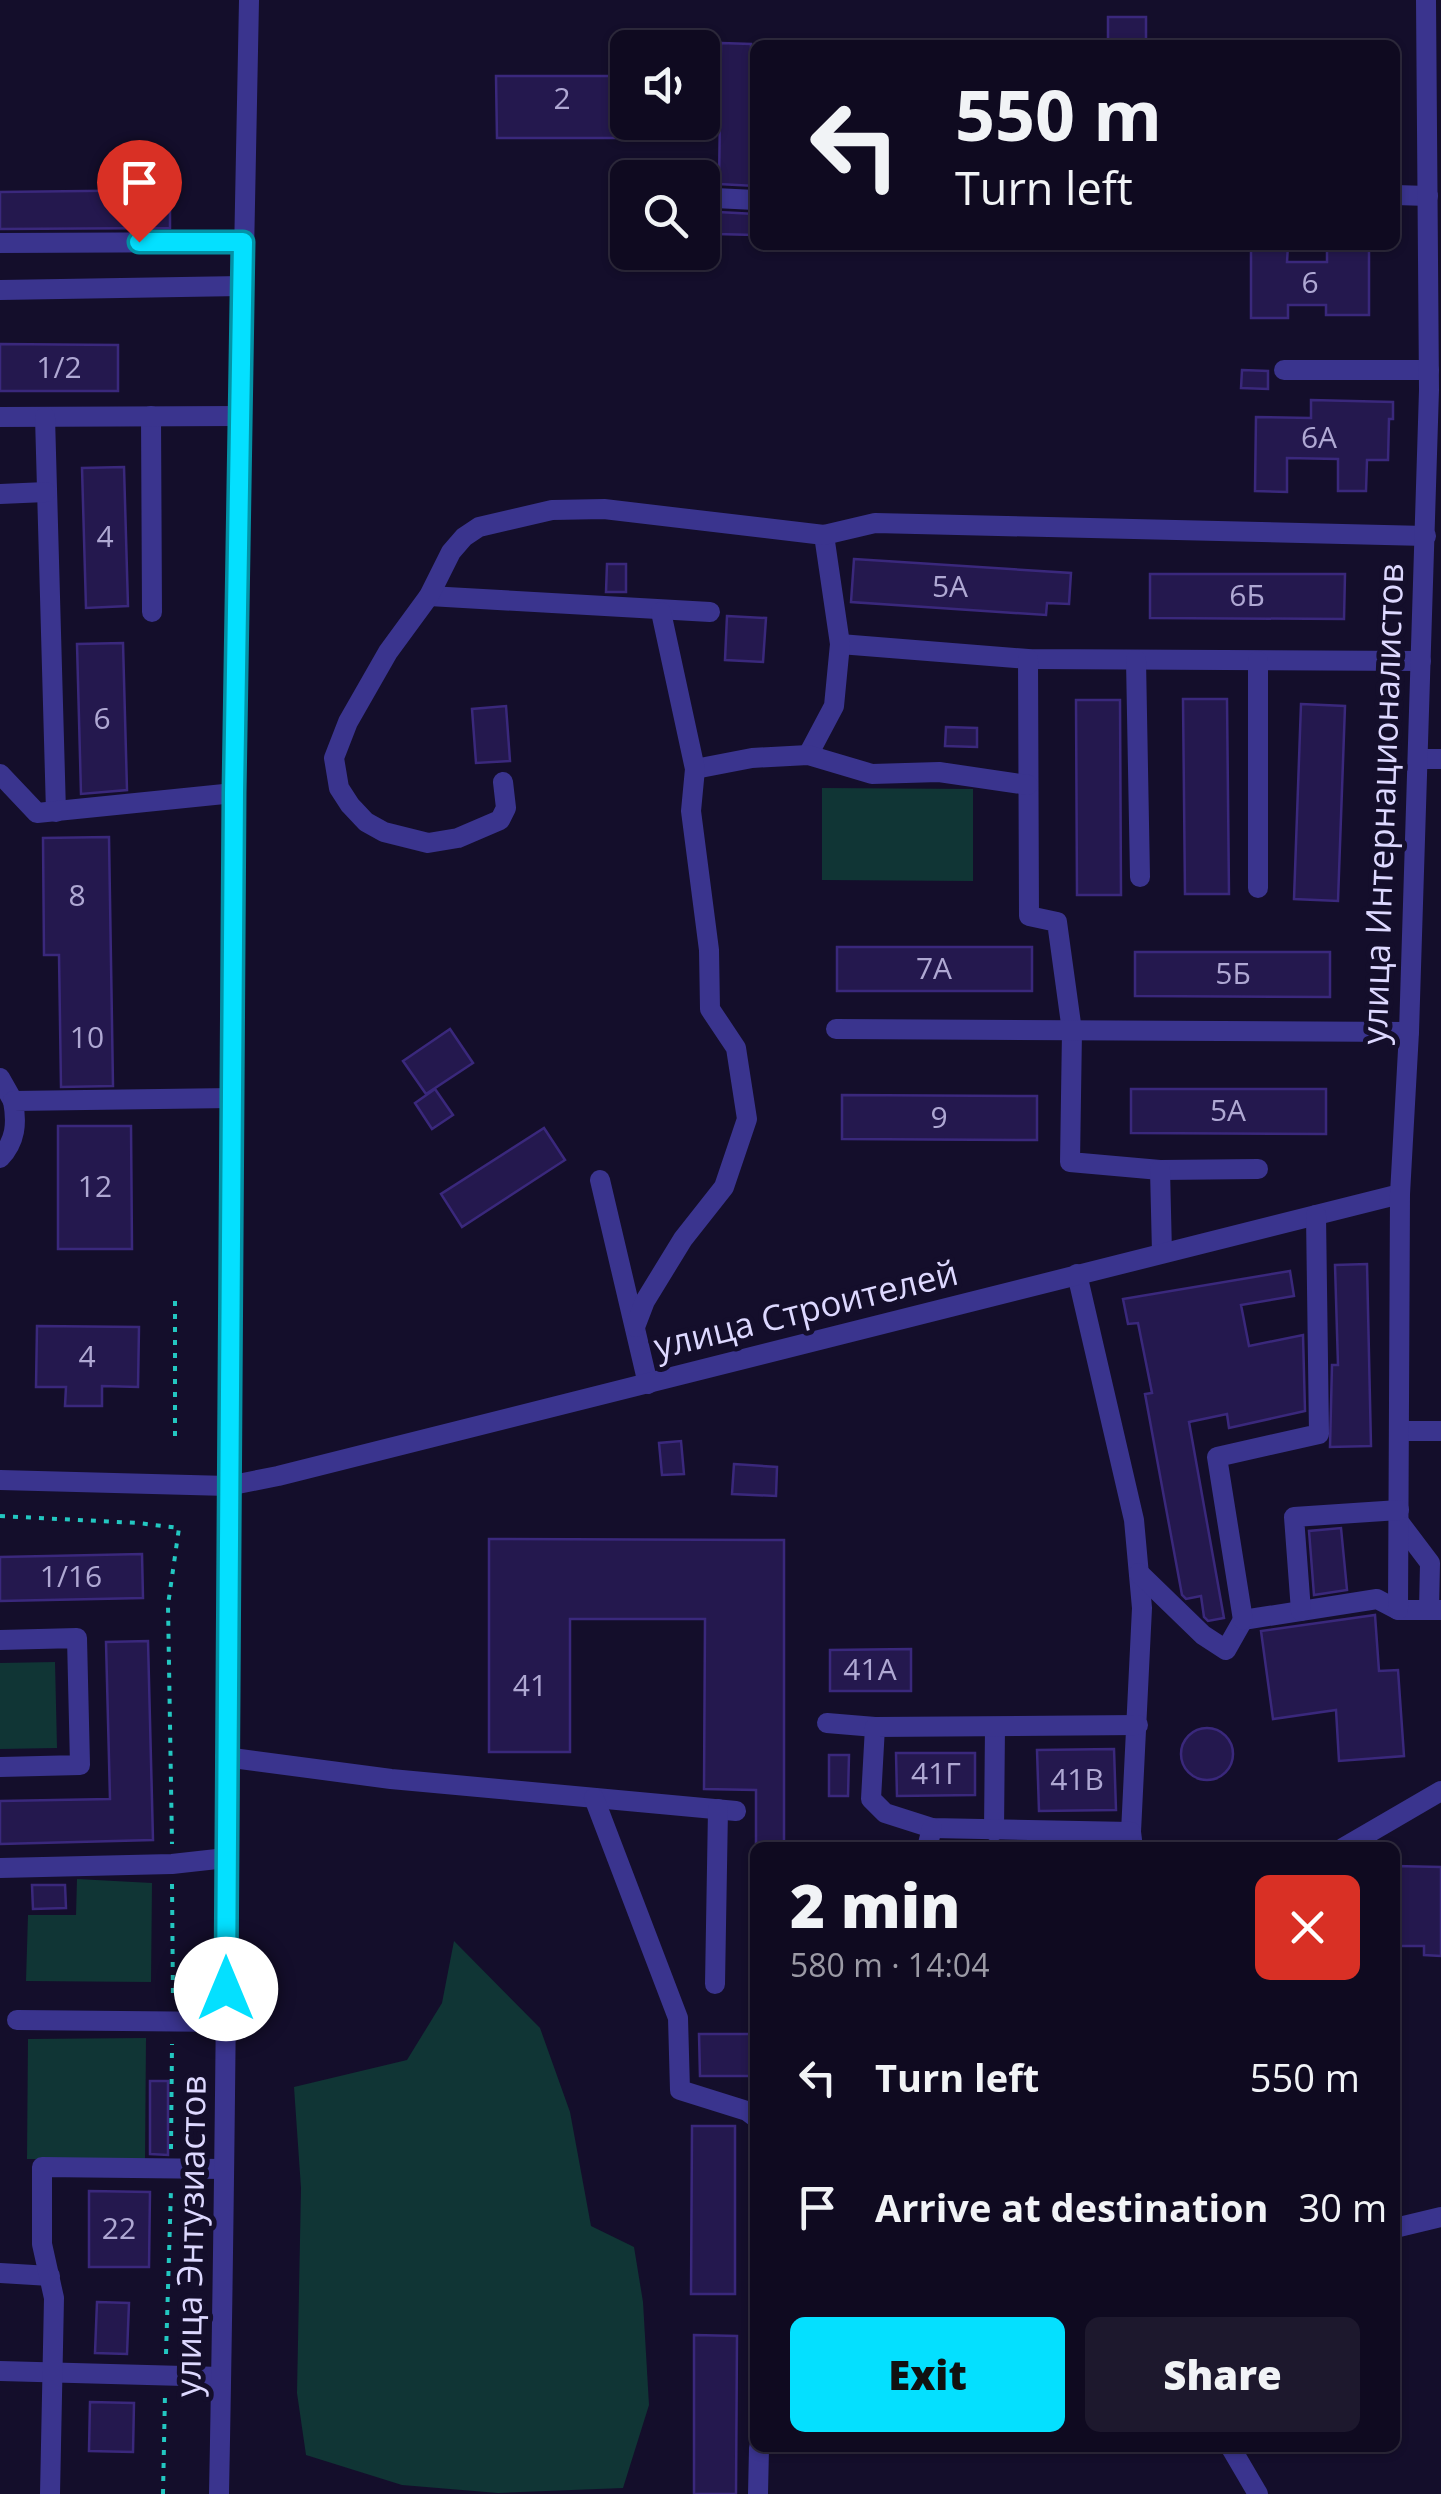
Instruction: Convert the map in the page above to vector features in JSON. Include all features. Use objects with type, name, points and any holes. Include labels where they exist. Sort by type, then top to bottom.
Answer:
[{"type":"street","name":"улица Энтузиастов","points":[[219,2494],[234,793],[248,0]]},
{"type":"street","name":"улица Интернационалистов","points":[[1398,1610],[1400,1194],[1433,384],[1426,0]]},
{"type":"street","points":[[1400,194],[1428,196]]},
{"type":"street","points":[[720,198],[750,200]]},
{"type":"street","points":[[0,243],[243,242]]},
{"type":"street","points":[[0,290],[242,286]]},
{"type":"street","points":[[1284,370],[1433,384]]},
{"type":"street","points":[[150,416],[152,612]]},
{"type":"street","points":[[0,417],[240,416]]},
{"type":"street","points":[[45,417],[56,812]]},
{"type":"street","points":[[0,494],[46,492]]},
{"type":"street","points":[[503,782],[506,808],[500,820],[458,838],[428,842],[384,832],[366,822],[339,788],[334,758],[348,722],[388,652],[430,596],[451,552],[478,527],[552,510],[604,510],[824,535],[875,523],[1426,536]]},
{"type":"street","points":[[808,755],[834,706],[840,644],[824,535]]},
{"type":"street","points":[[430,596],[710,612]]},
{"type":"street","points":[[635,1327],[645,1301],[683,1239],[724,1186],[747,1119],[736,1048],[710,1009],[708,950],[691,811],[696,769],[661,612]]},
{"type":"street","points":[[840,644],[1028,659],[1421,661]]},
{"type":"street","points":[[1028,659],[1029,916],[1058,922],[1072,1031],[1070,1162],[1160,1170],[1258,1169]]},
{"type":"street","points":[[1136,660],[1140,877]]},
{"type":"street","points":[[1258,661],[1258,888]]},
{"type":"street","points":[[696,769],[752,758],[808,755],[872,774],[939,772],[1028,786]]},
{"type":"street","points":[[1418,759],[1441,758]]},
{"type":"street","points":[[0,774],[37,813],[234,793]]},
{"type":"street","points":[[836,1029],[1409,1032]]},
{"type":"street","points":[[0,1078],[13,1101],[16,1119],[11,1146],[0,1158]]},
{"type":"street","points":[[13,1101],[232,1098]]},
{"type":"street","points":[[1160,1170],[1162,1254]]},
{"type":"street","points":[[600,1180],[648,1384]]},
{"type":"street","name":"улица Строителей","points":[[0,1480],[228,1486],[1400,1194]]},
{"type":"street","points":[[1138,1573],[1203,1635],[1226,1650],[1243,1620],[1217,1456],[1319,1434],[1316,1215]]},
{"type":"street","points":[[874,1727],[871,1799],[885,1813],[929,1838],[994,1831],[1132,1840],[1142,1608],[1134,1520],[1076,1274]]},
{"type":"street","points":[[1400,1431],[1441,1431]]},
{"type":"street","points":[[1243,1620],[1301,1611],[1377,1598],[1398,1610],[1435,1610],[1430,1563],[1399,1516],[1294,1517],[1301,1611]]},
{"type":"street","points":[[0,1640],[77,1638],[80,1765],[0,1767]]},
{"type":"street","points":[[827,1723],[995,1728],[1138,1725]]},
{"type":"street","points":[[994,1831],[995,1728]]},
{"type":"street","points":[[226,1757],[391,1779],[727,1810],[715,1984]]},
{"type":"street","points":[[1353,1842],[1441,1791]]},
{"type":"street","points":[[594,1798],[678,2018],[680,2090],[750,2113]]},
{"type":"street","points":[[0,1868],[172,1864],[226,1858]]},
{"type":"street","points":[[17,2020],[226,2022]]},
{"type":"street","points":[[50,2494],[54,2298],[42,2244],[42,2167],[224,2169]]},
{"type":"street","points":[[1400,2227],[1441,2218]]},
{"type":"street","points":[[0,2274],[50,2276]]},
{"type":"street","points":[[0,2371],[221,2378]]},
{"type":"street","points":[[758,2494],[759,2452]]},
{"type":"street","points":[[1233,2452],[1258,2494]]},
{"type":"path","points":[[175,1300],[175,1443]]},
{"type":"path","points":[[0,1516],[138,1522],[180,1528]]},
{"type":"green space","points":[[822,788],[973,789],[973,881],[822,880]]},
{"type":"green space","points":[[55,1662],[57,1748],[0,1749],[0,1663]]},
{"type":"green space","points":[[77,1879],[152,1883],[151,1982],[26,1981],[28,1915],[76,1915]]},
{"type":"green space","points":[[454,1941],[540,2028],[570,2112],[591,2226],[634,2247],[643,2302],[649,2405],[623,2488],[498,2493],[402,2485],[306,2455],[297,2393],[301,2188],[294,2087],[407,2060],[442,2003]]},
{"type":"green space","points":[[146,2038],[145,2159],[27,2159],[28,2039]]},
{"type":"building","points":[[1108,17],[1146,17],[1146,40],[1108,40]]},
{"type":"building","points":[[721,43],[750,44],[750,186],[720,184]]},
{"type":"building","points":[[496,76],[610,76],[610,138],[497,138]]},
{"type":"building","points":[[170,190],[170,228],[0,229],[0,192]]},
{"type":"building","points":[[720,212],[750,214],[750,235],[720,234]]},
{"type":"building","points":[[1251,250],[1288,250],[1287,262],[1327,262],[1327,250],[1369,250],[1369,315],[1326,315],[1326,305],[1288,305],[1288,318],[1251,318]]},
{"type":"building","points":[[0,344],[118,345],[118,391],[0,391]]},
{"type":"building","points":[[1242,370],[1268,371],[1268,389],[1241,388]]},
{"type":"building","points":[[1311,400],[1393,402],[1388,460],[1367,460],[1366,491],[1338,491],[1338,459],[1287,458],[1287,492],[1255,491],[1256,417],[1311,418]]},
{"type":"building","points":[[124,467],[128,606],[86,608],[82,468]]},
{"type":"building","points":[[854,559],[1071,573],[1069,604],[1047,603],[1046,615],[851,602]]},
{"type":"building","points":[[607,564],[626,564],[626,592],[606,592]]},
{"type":"building","points":[[1150,574],[1345,574],[1344,619],[1150,618]]},
{"type":"building","points":[[727,616],[766,618],[763,662],[725,660]]},
{"type":"building","points":[[123,643],[127,790],[81,794],[77,644]]},
{"type":"building","points":[[1183,699],[1227,699],[1229,894],[1185,894]]},
{"type":"building","points":[[1076,700],[1120,700],[1121,895],[1077,895]]},
{"type":"building","points":[[1301,704],[1345,706],[1338,901],[1294,899]]},
{"type":"building","points":[[506,706],[510,761],[476,763],[472,709]]},
{"type":"building","points":[[946,727],[977,728],[977,747],[945,746]]},
{"type":"building","points":[[109,837],[113,1086],[61,1087],[59,955],[44,955],[43,838]]},
{"type":"building","points":[[837,947],[1032,947],[1032,991],[837,991]]},
{"type":"building","points":[[1135,952],[1330,952],[1330,997],[1135,996]]},
{"type":"building","points":[[450,1029],[473,1063],[426,1094],[403,1061]]},
{"type":"building","points":[[435,1089],[453,1115],[432,1129],[415,1103]]},
{"type":"building","points":[[1131,1089],[1326,1089],[1326,1134],[1131,1133]]},
{"type":"building","points":[[842,1095],[1037,1096],[1037,1140],[842,1139]]},
{"type":"building","points":[[58,1126],[131,1126],[132,1249],[58,1249]]},
{"type":"building","points":[[544,1128],[565,1160],[462,1227],[441,1194]]},
{"type":"building","points":[[1367,1264],[1371,1446],[1330,1447],[1332,1365],[1338,1365],[1335,1265]]},
{"type":"building","points":[[1290,1271],[1294,1296],[1241,1305],[1249,1346],[1303,1335],[1305,1411],[1229,1428],[1227,1414],[1189,1422],[1224,1618],[1208,1621],[1201,1596],[1186,1599],[1182,1595],[1145,1394],[1152,1393],[1138,1323],[1128,1324],[1123,1299]]},
{"type":"building","points":[[37,1326],[139,1327],[138,1387],[102,1386],[102,1406],[65,1406],[66,1387],[36,1387]]},
{"type":"building","points":[[681,1441],[684,1474],[662,1475],[659,1443]]},
{"type":"building","points":[[734,1464],[777,1467],[776,1496],[732,1494]]},
{"type":"building","points":[[1341,1528],[1347,1590],[1314,1595],[1309,1531]]},
{"type":"building","points":[[489,1539],[784,1540],[784,1842],[756,1842],[756,1790],[704,1789],[705,1619],[570,1619],[570,1752],[489,1752]]},
{"type":"building","points":[[142,1554],[143,1598],[0,1601],[0,1557]]},
{"type":"building","points":[[1375,1615],[1379,1671],[1398,1670],[1404,1756],[1339,1761],[1336,1710],[1273,1719],[1261,1631]]},
{"type":"building","points":[[148,1641],[153,1840],[0,1844],[0,1801],[110,1799],[106,1642]]},
{"type":"building","points":[[911,1649],[911,1691],[830,1691],[830,1650]]},
{"type":"building","points":[[1207,1728],[1225,1736],[1233,1754],[1225,1772],[1207,1780],[1189,1772],[1181,1754],[1189,1736]]},
{"type":"building","points":[[1114,1749],[1116,1810],[1039,1811],[1037,1750]]},
{"type":"building","points":[[896,1753],[975,1753],[975,1795],[897,1796]]},
{"type":"building","points":[[829,1755],[849,1755],[848,1796],[829,1796]]},
{"type":"building","points":[[1400,1866],[1441,1867],[1441,1956],[1424,1955],[1424,1946],[1400,1946]]},
{"type":"building","points":[[32,1885],[65,1885],[66,1908],[33,1909]]},
{"type":"building","points":[[699,2034],[750,2034],[750,2076],[700,2076]]},
{"type":"building","points":[[150,2081],[168,2081],[168,2155],[150,2154]]},
{"type":"building","points":[[692,2126],[735,2126],[735,2294],[691,2294]]},
{"type":"building","points":[[89,2191],[150,2192],[149,2267],[89,2267]]},
{"type":"building","points":[[97,2302],[129,2303],[127,2354],[95,2353]]},
{"type":"building","points":[[694,2335],[737,2336],[736,2494],[694,2494]]},
{"type":"building","points":[[90,2402],[134,2403],[133,2452],[89,2451]]},
{"type":"route","points":[[139,242],[243,242],[234,793],[226,1989]]}]
